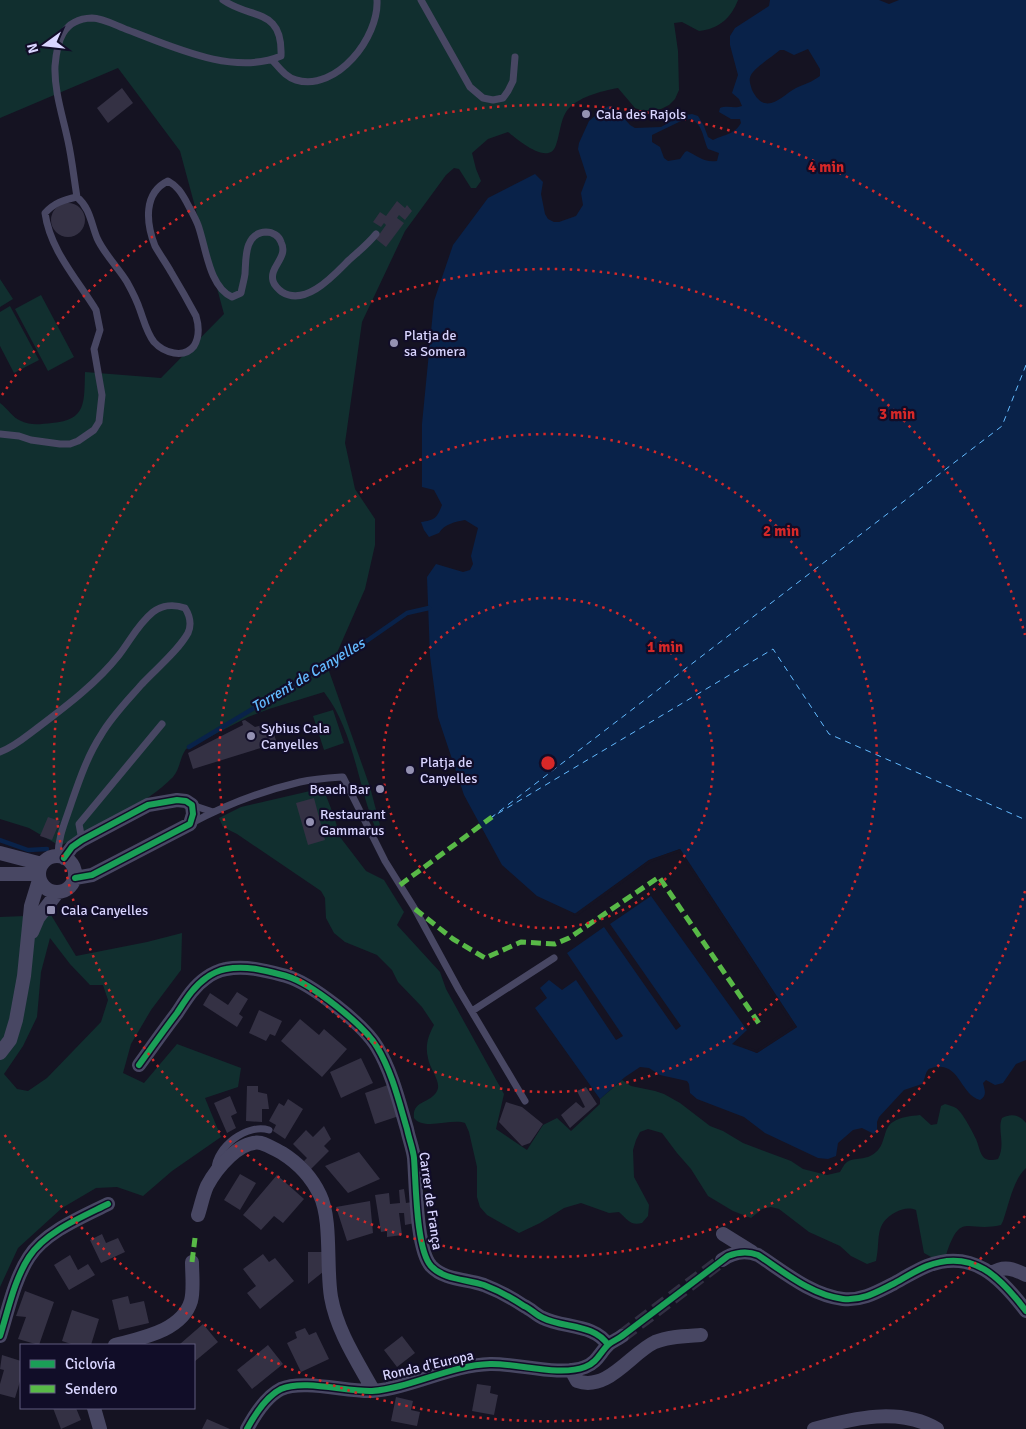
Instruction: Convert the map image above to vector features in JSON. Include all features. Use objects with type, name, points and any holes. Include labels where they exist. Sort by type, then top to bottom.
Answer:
[{"type":"street","points":[[61,857],[82,840],[148,805],[177,800],[186,801],[192,805],[193,814],[190,824],[92,875],[75,878]]},
{"type":"street","points":[[0,853],[40,872]]},
{"type":"street","points":[[0,1052],[10,1040],[16,1020],[28,943],[31,906],[40,872],[52,857],[61,857],[73,866],[75,878],[69,888],[57,893],[38,918],[28,943]]},
{"type":"street","points":[[0,874],[40,872]]},
{"type":"street","points":[[40,872],[43,887],[57,893]]},
{"type":"street","name":"Carrer de França","points":[[139,1065],[194,989],[205,978],[216,972],[227,969],[260,968],[292,977],[309,986],[325,997],[370,1037],[377,1047],[388,1071],[414,1156],[417,1204],[424,1249],[427,1260],[433,1268],[450,1277],[486,1286],[524,1305],[544,1318],[593,1332],[606,1341],[608,1345]]},
{"type":"street","points":[[198,1215],[207,1187],[215,1174],[238,1149],[247,1145],[256,1143],[266,1145],[287,1156],[308,1175],[320,1195],[325,1208],[329,1279],[336,1318],[373,1390]]},
{"type":"street","points":[[0,1336],[21,1272],[29,1256],[40,1244],[61,1228],[108,1204]]},
{"type":"street","points":[[723,1234],[806,1286],[820,1293],[843,1299],[860,1298],[873,1294],[928,1266],[941,1262],[962,1262],[976,1265],[992,1273],[1026,1311]]},
{"type":"street","points":[[722,1260],[738,1252],[752,1252]]},
{"type":"street","points":[[118,1344],[164,1329],[181,1318],[191,1302],[192,1262]]},
{"type":"street","points":[[992,1273],[1006,1267],[1026,1275]]},
{"type":"street","points":[[571,1370],[577,1381],[589,1383],[614,1373],[657,1341],[678,1336],[702,1335]]},
{"type":"street","name":"Ronda d'Europa","points":[[247,1429],[264,1404],[275,1393],[282,1388],[290,1386],[373,1390],[424,1379],[466,1367],[490,1364],[571,1370],[585,1367],[594,1362],[602,1355],[608,1345],[622,1336]]},
{"type":"street","points":[[94,1409],[100,1429]]},
{"type":"street","points":[[814,1429],[860,1418],[876,1417],[906,1417],[938,1429]]},
{"type":"lane","points":[[223,0],[270,20],[276,27],[281,47],[281,56],[272,60],[247,63],[218,60],[190,53],[92,18],[73,23],[66,28],[57,46],[55,67],[59,102],[69,143],[77,197],[83,202],[104,251],[126,280],[151,338],[162,349],[171,353],[181,354],[190,351],[199,335],[196,316],[155,244],[150,227],[149,200],[160,185],[168,181],[181,192],[198,225],[214,279],[224,294],[232,297],[241,293],[245,276],[247,248],[251,240],[258,234],[267,232],[275,234],[281,241],[284,249],[282,258],[273,272],[273,281],[278,289],[286,294],[295,296],[313,291],[329,280],[364,248],[376,234]]},
{"type":"lane","points":[[272,60],[282,71],[296,80],[316,80],[338,71],[350,62],[366,40],[375,20],[377,0]]},
{"type":"lane","points":[[421,0],[470,87],[483,98],[493,100],[503,98],[508,92],[513,81],[515,57]]},
{"type":"lane","points":[[0,434],[18,436],[50,444],[70,444],[94,430],[99,422],[102,395],[94,349],[100,330],[99,319],[86,294],[52,242],[44,213],[59,201],[77,197]]},
{"type":"lane","points":[[0,752],[16,744],[79,695],[119,654],[132,635],[154,611],[172,605],[185,608],[189,613],[191,622],[188,633],[176,649],[120,709],[97,742],[82,772],[58,843],[61,857]]},
{"type":"lane","points":[[82,840],[79,824],[162,724]]},
{"type":"lane","points":[[190,824],[213,812],[256,795],[302,782],[343,776],[385,861],[525,1101]]},
{"type":"lane","points":[[192,805],[213,812]]},
{"type":"lane","points":[[472,1011],[554,958]]},
{"type":"lane","points":[[215,1174],[216,1162],[222,1150],[230,1142],[256,1129],[269,1130]]},
{"type":"green space","points":[[0,0],[738,0],[728,17],[713,28],[699,31],[682,22],[674,23],[678,51],[679,90],[675,99],[669,105],[661,109],[643,111],[635,108],[618,88],[597,93],[576,102],[566,112],[562,120],[556,145],[552,151],[547,153],[533,149],[508,132],[488,139],[472,153],[481,181],[476,188],[471,188],[459,169],[454,168],[446,175],[405,231],[362,322],[345,443],[355,489],[375,519],[375,545],[365,589],[329,671],[370,787],[380,825],[375,827],[349,740],[334,707],[324,692],[248,717],[186,749],[175,774],[162,788],[134,807],[60,846],[29,828],[0,819],[0,403],[15,418],[29,424],[52,423],[72,418],[78,413],[83,401],[85,372],[161,378],[224,314],[180,151],[118,68],[0,118]]},
{"type":"green space","points":[[0,279],[13,299],[0,307]]},
{"type":"green space","points":[[41,295],[74,357],[48,371],[15,309]]},
{"type":"green space","points":[[10,306],[39,360],[14,373],[0,346],[0,312]]},
{"type":"green space","points":[[333,710],[344,743],[324,750],[313,716]]},
{"type":"green space","points":[[323,788],[340,837],[366,871],[384,880],[404,912],[397,925],[440,972],[446,989],[504,1094],[496,1129],[527,1150],[543,1125],[557,1118],[571,1131],[600,1104],[600,1099],[622,1080],[631,1086],[664,1094],[680,1103],[710,1126],[723,1131],[743,1143],[791,1161],[803,1169],[827,1175],[840,1172],[847,1162],[869,1157],[876,1152],[890,1124],[896,1120],[920,1115],[931,1125],[937,1124],[941,1106],[945,1104],[956,1108],[962,1114],[976,1139],[980,1152],[988,1160],[998,1159],[1000,1153],[1002,1118],[1015,1116],[1021,1118],[1026,1123],[1026,1168],[1018,1179],[1001,1225],[989,1227],[966,1226],[961,1228],[956,1232],[951,1241],[946,1255],[933,1258],[924,1253],[916,1210],[903,1209],[884,1222],[879,1233],[876,1261],[867,1264],[851,1256],[840,1246],[809,1232],[779,1209],[771,1207],[762,1209],[751,1218],[733,1211],[708,1196],[691,1169],[662,1133],[648,1129],[640,1132],[633,1150],[634,1177],[649,1205],[648,1216],[642,1223],[634,1224],[619,1212],[609,1213],[581,1203],[564,1208],[519,1233],[487,1215],[480,1207],[477,1197],[477,1167],[465,1123],[424,1124],[414,1118],[416,1108],[434,1095],[438,1087],[437,1079],[429,1062],[427,1049],[434,1025],[422,1007],[398,982],[392,970],[377,955],[345,942],[334,933],[326,918],[325,898],[321,891],[237,834],[223,827],[219,818],[241,807]]},
{"type":"green space","points":[[51,915],[76,956],[182,933],[181,970],[151,1010],[131,1044],[123,1073],[144,1083],[177,1044],[241,1068],[238,1087],[205,1098],[221,1137],[172,1171],[143,1196],[117,1187],[96,1188],[62,1208],[18,1248],[0,1287],[0,917]],"holes":[[[50,938],[70,964],[90,985],[103,985],[108,1000],[101,1022],[47,1078],[28,1091],[17,1089],[4,1074],[23,1046],[37,1017],[41,972]]]},
{"type":"water","points":[[770,0],[879,0],[889,4],[899,0],[1026,0],[1026,1060],[1016,1064],[1003,1083],[995,1085],[986,1080],[983,1083],[985,1095],[980,1100],[968,1092],[950,1070],[943,1067],[929,1069],[922,1084],[904,1090],[879,1117],[877,1131],[874,1134],[862,1128],[853,1130],[838,1143],[836,1156],[828,1159],[818,1158],[765,1133],[744,1117],[697,1099],[690,1093],[687,1081],[660,1075],[649,1068],[640,1067],[625,1077],[600,1099],[535,1008],[547,998],[540,988],[549,980],[562,990],[576,980],[616,1040],[623,1036],[567,953],[604,927],[676,1030],[681,1026],[610,924],[651,896],[747,1030],[732,1044],[757,1053],[797,1027],[680,849],[649,860],[576,914],[537,896],[502,865],[464,795],[438,717],[430,656],[427,577],[436,564],[463,572],[470,570],[473,564],[471,556],[478,528],[465,520],[450,524],[439,533],[429,537],[421,522],[435,518],[442,505],[434,490],[422,487],[422,424],[434,301],[453,245],[488,198],[535,174],[543,182],[541,194],[545,214],[548,219],[559,222],[576,216],[583,205],[581,193],[587,177],[578,149],[579,143],[589,121],[609,106],[614,107],[635,128],[661,127],[680,116],[692,114],[698,116],[708,137],[713,140],[735,130],[741,123],[740,119],[731,119],[719,112],[720,108],[723,107],[742,106],[739,99],[732,93],[738,75],[730,45],[730,36],[735,28],[769,6]],"holes":[[[808,49],[820,69],[820,76],[774,102],[768,104],[757,98],[752,90],[750,81],[750,77],[756,69],[780,50],[794,55]],[[690,119],[698,124],[708,149],[719,153],[717,161],[705,160],[687,151],[680,159],[668,161],[664,158],[660,147],[652,142],[652,135],[681,121]]]},
{"type":"pier","points":[[680,849],[797,1027],[757,1053],[743,1047],[757,1050],[793,1026],[679,852],[651,862],[577,916],[573,915],[649,860]]},
{"type":"building","points":[[122,88],[133,103],[108,123],[97,108]]},
{"type":"building","points":[[397,201],[405,208],[407,205],[412,211],[405,220],[399,215],[397,218],[404,223],[386,247],[376,239],[386,225],[384,223],[381,227],[373,222],[380,212],[386,216]]},
{"type":"building","points":[[68,203],[75,204],[80,208],[84,213],[84,227],[80,232],[75,236],[68,237],[61,236],[56,232],[52,227],[51,220],[52,213],[56,208],[61,204]]},
{"type":"building","points":[[245,720],[255,727],[270,723],[277,743],[193,769],[188,753],[243,725],[242,721]]},
{"type":"building","name":"Restaurant Gammarus","points":[[314,798],[325,840],[308,845],[296,803]]},
{"type":"building","points":[[48,817],[60,821],[52,840],[40,836]]},
{"type":"building","points":[[237,992],[248,999],[239,1014],[243,1017],[237,1027],[203,1005],[210,993],[228,1005]]},
{"type":"building","points":[[259,1010],[282,1021],[275,1036],[270,1034],[266,1041],[249,1033]]},
{"type":"building","points":[[300,1019],[319,1035],[324,1029],[347,1049],[322,1077],[281,1041]]},
{"type":"building","points":[[361,1058],[373,1083],[341,1098],[330,1072]]},
{"type":"building","points":[[388,1085],[399,1116],[375,1124],[365,1093]]},
{"type":"building","points":[[247,1086],[258,1086],[258,1092],[267,1094],[269,1109],[262,1109],[262,1122],[246,1121]]},
{"type":"building","points":[[586,1087],[597,1104],[570,1128],[561,1115],[576,1102],[583,1108],[585,1107],[577,1091]]},
{"type":"building","points":[[230,1096],[237,1113],[231,1116],[236,1128],[227,1133],[214,1103]]},
{"type":"building","points":[[288,1099],[303,1109],[285,1139],[273,1131],[276,1125],[269,1121],[279,1103],[284,1106]]},
{"type":"building","points":[[506,1102],[522,1107],[543,1124],[530,1143],[522,1146],[499,1122]]},
{"type":"building","points":[[324,1126],[331,1139],[324,1146],[329,1151],[311,1169],[304,1161],[307,1158],[293,1144],[306,1130],[313,1137]]},
{"type":"building","points":[[359,1152],[380,1179],[348,1193],[325,1166]]},
{"type":"building","points":[[240,1174],[256,1183],[240,1210],[224,1200]]},
{"type":"building","points":[[277,1175],[304,1199],[283,1223],[274,1216],[261,1230],[243,1215]]},
{"type":"building","points":[[404,1189],[406,1203],[412,1202],[415,1223],[405,1225],[404,1213],[399,1213],[402,1235],[387,1237],[387,1231],[381,1232],[375,1195],[389,1193],[390,1204],[400,1203],[399,1190]]},
{"type":"building","points":[[370,1201],[373,1233],[347,1241],[336,1207]]},
{"type":"building","points":[[102,1234],[106,1243],[118,1238],[125,1252],[101,1263],[90,1240]]},
{"type":"building","points":[[308,1252],[323,1252],[323,1272],[308,1284]]},
{"type":"building","points":[[263,1254],[269,1262],[275,1258],[294,1281],[260,1309],[247,1293],[256,1286],[243,1269]]},
{"type":"building","points":[[70,1255],[78,1270],[88,1264],[95,1275],[69,1290],[54,1265]]},
{"type":"building","points":[[25,1291],[54,1302],[39,1344],[18,1339],[26,1317],[16,1316]]},
{"type":"building","points":[[128,1296],[130,1304],[144,1301],[149,1323],[119,1330],[112,1300]]},
{"type":"building","points":[[72,1310],[99,1319],[91,1344],[71,1344],[62,1341]]},
{"type":"building","points":[[203,1324],[218,1342],[195,1361],[195,1344],[180,1344]]},
{"type":"building","points":[[305,1328],[309,1335],[316,1332],[329,1359],[301,1372],[287,1343],[297,1338],[295,1332]]},
{"type":"building","points":[[402,1336],[415,1353],[397,1367],[384,1350]]},
{"type":"building","points":[[268,1345],[283,1364],[252,1389],[237,1370]]},
{"type":"building","points":[[2,1355],[20,1361],[20,1381],[15,1398],[0,1394],[0,1384],[4,1370],[0,1369]]},
{"type":"building","points":[[477,1384],[491,1386],[490,1393],[498,1395],[494,1415],[472,1411]]},
{"type":"building","points":[[396,1397],[413,1401],[411,1410],[420,1412],[417,1426],[391,1421]]},
{"type":"building","points":[[53,1409],[76,1409],[81,1420],[61,1429]]},
{"type":"building","points":[[207,1419],[230,1429],[202,1429]]},
{"type":"waterway","name":"Torrent de Canyelles","points":[[189,747],[368,640],[407,613],[429,608]]},
{"type":"waterway","name":"Torrent de Canyelles","points":[[0,840],[28,850],[47,849]]},
{"type":"ferry route","points":[[1026,365],[1002,426],[492,817],[773,649],[829,734],[1026,820]]},
{"type":"tunnel","points":[[622,1336],[722,1260]]},
{"type":"marked path","points":[[400,885],[492,817]]},
{"type":"marked path","points":[[415,909],[453,939],[485,958],[521,942],[555,944],[569,938],[659,877],[760,1025]]},
{"type":"marked path","points":[[192,1262],[195,1238]]},
{"type":"cycle path","points":[[64,858],[72,847],[82,840],[148,805],[177,800],[186,801],[192,805],[193,814],[190,824],[92,875],[75,878]]},
{"type":"cycle path","points":[[139,1065],[193,990],[216,972],[234,968],[257,969],[286,976],[309,987],[336,1006],[361,1028],[377,1047],[387,1067],[413,1151],[416,1199],[422,1245],[431,1266],[436,1271],[449,1277],[494,1289],[543,1318],[595,1333],[608,1345]]},
{"type":"cycle path","points":[[0,1336],[19,1276],[36,1248],[44,1240],[65,1226],[108,1204]]},
{"type":"cycle path","points":[[247,1429],[266,1401],[276,1392],[290,1386],[301,1385],[372,1391],[401,1386],[475,1365],[501,1364],[563,1371],[585,1367],[596,1360],[609,1344],[728,1256],[739,1253],[758,1255],[809,1288],[831,1297],[843,1299],[857,1299],[875,1293],[927,1266],[943,1261],[958,1261],[984,1269],[996,1278],[1026,1311]]},
{"type":"place","name":"Cala des Rajols","points":[[586,114]]},
{"type":"place","name":"Platja de sa Somera","points":[[394,343]]},
{"type":"place","name":"Sybius Cala Canyelles","points":[[251,736]]},
{"type":"place","name":"Platja de Canyelles","points":[[410,770]]},
{"type":"place","name":"Beach Bar","points":[[380,789]]},
{"type":"place","name":"Restaurant Gammarus","points":[[310,822]]},
{"type":"place","name":"Cala Canyelles","points":[[51,910]]}]
